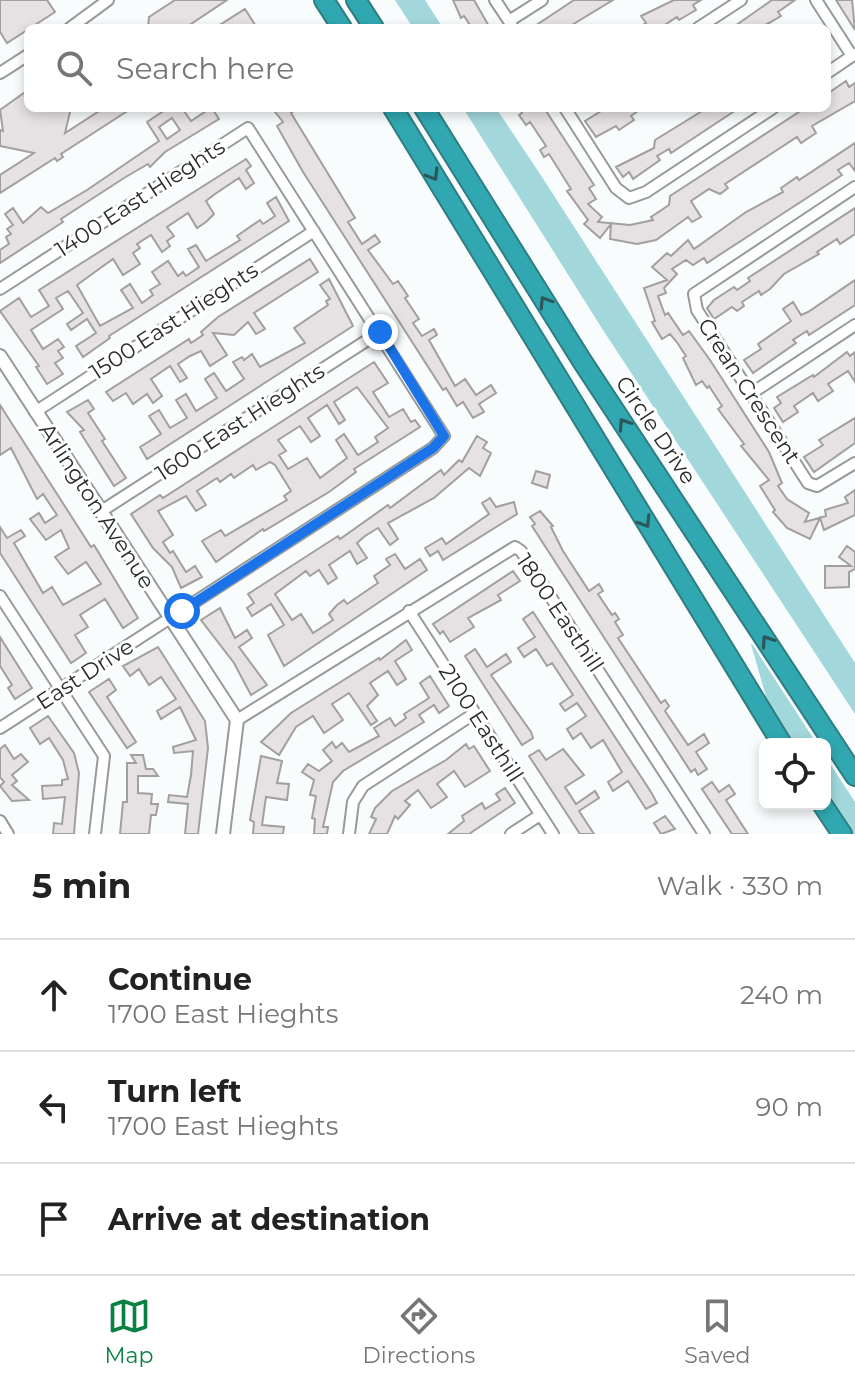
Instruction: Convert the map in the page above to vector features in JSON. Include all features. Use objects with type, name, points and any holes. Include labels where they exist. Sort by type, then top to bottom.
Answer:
[{"type":"highway","points":[[324,0],[339,24]]},
{"type":"highway","points":[[356,0],[371,24]]},
{"type":"highway","points":[[395,112],[777,738]]},
{"type":"highway","name":"Circle Drive","points":[[426,112],[582,361],[855,776]]},
{"type":"highway","points":[[810,706],[855,765]]},
{"type":"highway","points":[[816,810],[830,834]]},
{"type":"highway","points":[[826,810],[842,834]]},
{"type":"street","points":[[75,24],[108,0]]},
{"type":"street","points":[[495,0],[511,24],[542,0]]},
{"type":"street","points":[[704,24],[741,0]]},
{"type":"street","points":[[816,0],[854,55],[831,70]]},
{"type":"street","points":[[0,73],[24,58]]},
{"type":"street","points":[[571,112],[616,188],[629,198],[646,192],[767,112]]},
{"type":"street","name":"1400 East Hieghts","points":[[0,289],[248,128],[380,332]]},
{"type":"street","name":"Crean Crescent","points":[[855,187],[694,294],[697,310],[808,483],[817,486],[855,463]]},
{"type":"street","name":"1500 East Hieghts","points":[[35,412],[314,231]]},
{"type":"street","points":[[752,393],[855,325]]},
{"type":"street","name":"1600 East Hieghts","points":[[100,512],[380,332]]},
{"type":"street","name":"East Drive","points":[[0,728],[433,448],[444,436],[380,332]]},
{"type":"street","name":"Arlington Avenue","points":[[0,356],[237,720]]},
{"type":"street","name":"1800 Easthill","points":[[237,720],[515,547],[521,551],[704,834]]},
{"type":"street","points":[[0,596],[104,756],[95,834]]},
{"type":"street","name":"2100 Easthill","points":[[409,611],[553,834]]},
{"type":"street","points":[[349,834],[353,802],[363,786],[475,713]]},
{"type":"street","points":[[223,834],[237,720]]},
{"type":"street","points":[[511,834],[540,815]]},
{"type":"street","points":[[0,821],[8,834]]},
{"type":"shaded area","points":[[395,0],[425,0],[440,24],[410,24]]},
{"type":"shaded area","points":[[466,112],[499,112],[540,174],[855,663],[855,714],[603,330]]},
{"type":"shaded area","points":[[751,644],[813,738],[786,738],[770,711]]},
{"type":"shaded area","points":[[831,765],[855,802],[855,834],[848,834],[831,807]]},
{"type":"building","points":[[0,0],[47,0],[55,12],[36,24],[24,24],[24,32],[7,43],[0,32]]},
{"type":"building","points":[[175,0],[227,0],[191,24],[148,24],[149,17]]},
{"type":"building","points":[[453,0],[474,0],[488,24],[469,24],[464,16],[461,18]]},
{"type":"building","points":[[574,0],[613,0],[574,24],[538,24]]},
{"type":"building","points":[[674,0],[701,0],[693,5],[696,10],[666,24],[644,24],[641,16]]},
{"type":"building","points":[[772,0],[795,0],[778,12],[781,16],[766,24],[738,24]]},
{"type":"building","points":[[836,0],[852,0],[855,30]]},
{"type":"building","points":[[245,9],[254,24],[221,24]]},
{"type":"building","points":[[846,81],[849,87],[855,83],[855,101],[812,126],[816,133],[801,143],[797,137],[725,184],[728,188],[720,194],[709,189],[691,201],[701,217],[692,222],[688,217],[656,240],[637,244],[610,239],[611,224],[600,238],[584,224],[588,220],[567,191],[571,189],[549,154],[544,157],[540,150],[546,146],[530,122],[526,125],[519,115],[521,112],[547,112],[594,185],[589,188],[596,199],[588,204],[602,217],[598,222],[630,225],[653,220],[651,217],[669,205],[670,196],[799,112],[831,112],[831,91]]},
{"type":"building","points":[[24,93],[24,112],[70,112],[65,133],[98,112],[126,112],[61,154],[63,157],[57,161],[55,158],[0,193],[0,175],[34,153],[0,146],[0,130],[3,131],[0,110]]},
{"type":"building","points":[[162,112],[185,112],[191,121],[204,112],[215,112],[219,119],[165,152],[150,167],[148,164],[124,178],[61,219],[63,222],[0,263],[0,250],[9,244],[6,237],[11,234],[7,229],[13,225],[5,214],[13,208],[23,223],[41,207],[48,213],[159,141],[147,122]],"holes":[[[172,118],[180,130],[167,139],[159,127]]]},
{"type":"building","points":[[275,112],[292,112],[355,218],[348,222],[362,244],[375,235],[380,242],[368,250],[393,284],[398,281],[408,296],[405,298],[419,319],[413,323],[422,336],[434,329],[437,335],[429,340],[455,386],[465,379],[476,395],[491,385],[496,393],[479,404],[484,412],[473,418],[463,402],[457,406],[446,388],[443,390],[303,172],[277,126],[283,122]]},
{"type":"building","points":[[600,112],[636,112],[631,116],[634,120],[619,130],[616,126],[596,137],[585,121]]},
{"type":"building","points":[[700,112],[733,112],[671,153],[669,149],[657,156],[660,160],[633,179],[629,172],[623,177],[616,167],[654,148],[655,140]]},
{"type":"building","points":[[855,143],[855,171],[849,163],[838,170],[842,175],[707,263],[704,258],[693,265],[686,260],[672,269],[677,274],[664,288],[666,293],[658,296],[665,315],[668,313],[683,335],[689,331],[710,360],[769,452],[782,483],[778,486],[787,499],[809,513],[805,522],[826,516],[825,510],[848,503],[845,497],[855,490],[855,515],[824,530],[820,518],[810,539],[787,528],[773,512],[775,510],[760,486],[769,480],[741,446],[744,444],[718,409],[722,406],[709,386],[707,388],[702,381],[696,385],[683,358],[686,356],[676,341],[670,334],[662,339],[652,322],[655,321],[644,288],[667,280],[652,267],[667,253],[671,256],[688,240],[694,249],[746,212],[783,192],[781,188],[797,177],[799,180]]},
{"type":"building","points":[[246,159],[251,166],[246,170],[254,183],[246,189],[239,178],[206,201],[214,214],[206,222],[197,228],[188,213],[167,227],[174,236],[167,241],[170,246],[162,252],[151,235],[137,244],[140,248],[133,253],[140,264],[123,275],[113,259],[77,285],[100,326],[133,308],[121,290],[130,284],[142,303],[153,295],[150,290],[160,284],[152,272],[168,261],[178,276],[183,272],[186,276],[199,267],[188,249],[196,245],[206,261],[240,240],[237,236],[260,220],[263,224],[275,216],[267,203],[276,197],[289,221],[109,336],[83,357],[76,346],[96,333],[87,319],[71,330],[67,324],[83,313],[68,291],[56,298],[63,309],[31,330],[43,349],[58,339],[64,347],[58,351],[63,358],[55,363],[63,374],[47,384],[36,367],[39,366],[0,311],[19,298],[31,317],[49,306],[39,290]]},
{"type":"building","points":[[855,208],[855,234],[840,244],[837,239],[817,252],[819,254],[784,274],[761,295],[759,291],[742,302],[744,306],[737,311],[732,307],[714,319],[707,308],[714,300],[734,287],[737,290],[750,281],[748,278]]},
{"type":"building","points":[[310,259],[318,272],[254,313],[265,329],[256,334],[248,322],[234,335],[213,333],[227,355],[210,366],[201,351],[190,356],[178,364],[187,378],[180,382],[170,366],[151,379],[162,396],[153,403],[147,394],[133,404],[126,393],[113,401],[106,392],[189,339],[191,343],[203,335],[201,332],[218,317]]},
{"type":"building","points":[[329,279],[353,326],[147,459],[140,447],[161,434],[149,416],[159,410],[170,428],[187,418],[176,400],[186,394],[196,411],[217,398],[205,379],[214,373],[226,391],[244,379],[233,362],[242,357],[244,360],[252,354],[260,367],[305,343],[294,328],[328,305],[326,301],[330,299],[320,285]]},
{"type":"building","points":[[855,280],[855,305],[809,335],[807,331],[793,340],[796,343],[753,373],[744,360],[761,349],[758,344],[791,321],[783,309],[793,302],[801,315]]},
{"type":"building","points":[[847,352],[850,356],[855,352],[855,382],[848,371],[828,384],[833,391],[818,401],[813,393],[794,406],[798,412],[783,422],[774,408],[781,403],[777,397],[814,377]]},
{"type":"building","points":[[374,362],[388,383],[373,392],[389,417],[403,409],[411,422],[415,420],[420,427],[354,469],[356,472],[329,492],[263,529],[216,562],[202,541],[221,530],[225,536],[287,500],[284,496],[291,491],[275,465],[270,462],[256,470],[253,465],[234,478],[231,474],[220,482],[217,478],[197,491],[206,505],[196,511],[186,496],[158,511],[173,535],[163,542],[170,553],[173,551],[186,572],[195,566],[202,577],[181,588],[172,567],[153,548],[131,514],[160,495],[163,498]],"holes":[[[357,387],[388,428],[375,437],[378,442],[358,455],[344,434],[336,440],[347,458],[320,478],[307,458],[288,469],[279,455],[286,451],[278,440],[300,426],[311,442],[320,436],[308,418],[327,405],[339,424],[345,420],[334,402]]]},
{"type":"building","points":[[88,400],[94,409],[88,413],[126,478],[114,486],[80,432],[84,430],[67,412]]},
{"type":"building","points":[[0,405],[91,547],[94,545],[138,618],[123,628],[105,599],[80,615],[88,627],[75,635],[86,653],[71,663],[0,553],[0,527],[7,538],[21,530],[25,536],[14,543],[43,593],[52,587],[63,605],[101,584],[86,562],[68,574],[55,557],[69,548],[61,530],[46,540],[30,519],[39,513],[45,523],[57,515],[43,494],[37,499],[11,448],[0,455]]},
{"type":"building","points":[[855,418],[855,443],[814,472],[804,457],[823,445],[819,440]]},
{"type":"building","points":[[477,436],[487,442],[483,448],[491,453],[480,476],[469,468],[434,498],[388,523],[398,539],[390,545],[378,528],[365,536],[357,543],[367,558],[357,564],[350,551],[329,565],[337,578],[328,584],[319,570],[310,576],[306,571],[275,594],[292,620],[301,614],[313,633],[333,620],[329,614],[337,605],[344,600],[347,604],[378,583],[374,576],[390,565],[386,559],[395,554],[405,569],[420,559],[427,570],[284,666],[268,635],[284,625],[271,604],[252,616],[247,608],[254,603],[248,594],[338,536],[340,539],[388,505],[390,508],[441,470],[444,475],[459,460],[462,462]]},
{"type":"building","points":[[536,471],[550,475],[547,488],[532,483]]},
{"type":"building","points":[[490,498],[496,507],[514,502],[517,514],[443,560],[438,551],[430,556],[425,548],[442,538],[446,544],[489,514],[482,503]]},
{"type":"building","points":[[540,511],[553,526],[563,551],[589,591],[599,584],[603,591],[598,594],[612,615],[615,613],[619,619],[615,622],[623,635],[618,638],[661,703],[665,700],[669,706],[665,711],[688,745],[704,734],[709,743],[696,752],[707,769],[698,775],[695,769],[691,772],[532,526],[535,524],[530,517]]},
{"type":"building","points":[[847,546],[855,552],[855,569],[849,572],[849,587],[825,588],[825,566],[851,566],[839,557]]},
{"type":"building","points":[[513,571],[520,581],[498,595],[501,600],[468,618],[474,627],[450,642],[443,631],[440,634],[433,624]]},
{"type":"building","points":[[220,608],[235,638],[247,630],[252,638],[239,647],[267,685],[251,695],[234,663],[201,620]]},
{"type":"building","points":[[533,612],[657,803],[646,809],[628,781],[613,791],[608,782],[622,772],[603,740],[591,748],[581,733],[573,739],[567,729],[586,716],[577,703],[565,711],[560,704],[573,695],[552,663],[547,666],[536,649],[524,657],[518,648],[535,637],[523,619]]},
{"type":"building","points":[[0,637],[32,688],[15,699],[8,688],[12,685],[0,666]]},
{"type":"building","points":[[406,640],[412,650],[395,661],[406,679],[397,685],[388,671],[370,683],[378,695],[367,706],[377,721],[371,725],[349,693],[332,704],[343,720],[324,733],[313,716],[296,727],[279,755],[261,742],[291,713],[380,660]]},
{"type":"building","points":[[158,647],[205,721],[208,748],[198,834],[185,834],[188,804],[168,802],[169,795],[187,797],[191,775],[193,751],[174,753],[173,747],[196,740],[180,707],[161,719],[157,711],[176,699],[161,677],[149,685],[139,669],[130,676],[123,666]]},
{"type":"building","points":[[475,649],[487,667],[506,654],[511,662],[491,675],[531,732],[533,738],[522,745],[465,656]]},
{"type":"building","points":[[430,676],[449,706],[439,713],[434,705],[419,715],[424,722],[343,771],[333,782],[323,827],[328,827],[327,834],[314,834],[315,819],[312,818],[316,796],[310,795],[314,780],[302,772],[308,764],[319,771],[332,761],[323,750],[332,742],[336,748],[342,743],[349,752],[379,736],[374,728],[390,718],[395,726],[406,718],[404,714],[429,698],[420,683]]},
{"type":"building","points":[[109,679],[116,690],[107,697],[136,742],[127,748],[89,692]]},
{"type":"building","points":[[48,716],[74,753],[79,773],[74,834],[53,834],[54,823],[62,824],[65,797],[43,799],[42,786],[62,785],[62,780],[68,779],[63,760],[49,738],[40,744],[30,728]]},
{"type":"building","points":[[466,744],[469,749],[474,746],[490,771],[465,787],[454,771],[437,784],[447,797],[431,808],[418,790],[405,801],[410,805],[398,819],[395,816],[387,834],[369,834],[376,819],[371,817],[375,808],[392,791],[446,760]]},
{"type":"building","points":[[5,745],[14,759],[21,754],[28,762],[12,775],[17,781],[12,785],[29,800],[12,801],[0,786],[4,782],[0,777],[0,749]]},
{"type":"building","points":[[563,749],[584,775],[565,787],[576,804],[595,791],[599,798],[579,811],[594,834],[580,834],[529,756],[539,750],[546,760]]},
{"type":"building","points":[[131,755],[143,755],[146,769],[153,769],[158,776],[138,776],[138,793],[152,794],[151,804],[158,804],[156,815],[151,815],[149,834],[120,834],[123,802],[127,802],[127,763],[136,763]]},
{"type":"building","points":[[261,756],[282,761],[277,783],[289,784],[287,800],[266,797],[262,825],[284,827],[283,834],[253,834],[254,822],[250,820]]},
{"type":"building","points":[[712,782],[719,792],[729,785],[735,794],[726,800],[748,834],[732,834],[702,789]]},
{"type":"building","points":[[505,788],[515,803],[469,834],[448,834],[464,821],[462,816],[482,803],[485,809],[500,800],[496,794]]},
{"type":"building","points":[[665,816],[675,829],[661,834],[654,823]]},
{"type":"route","points":[[182,611],[433,448],[444,436],[380,332]]}]
